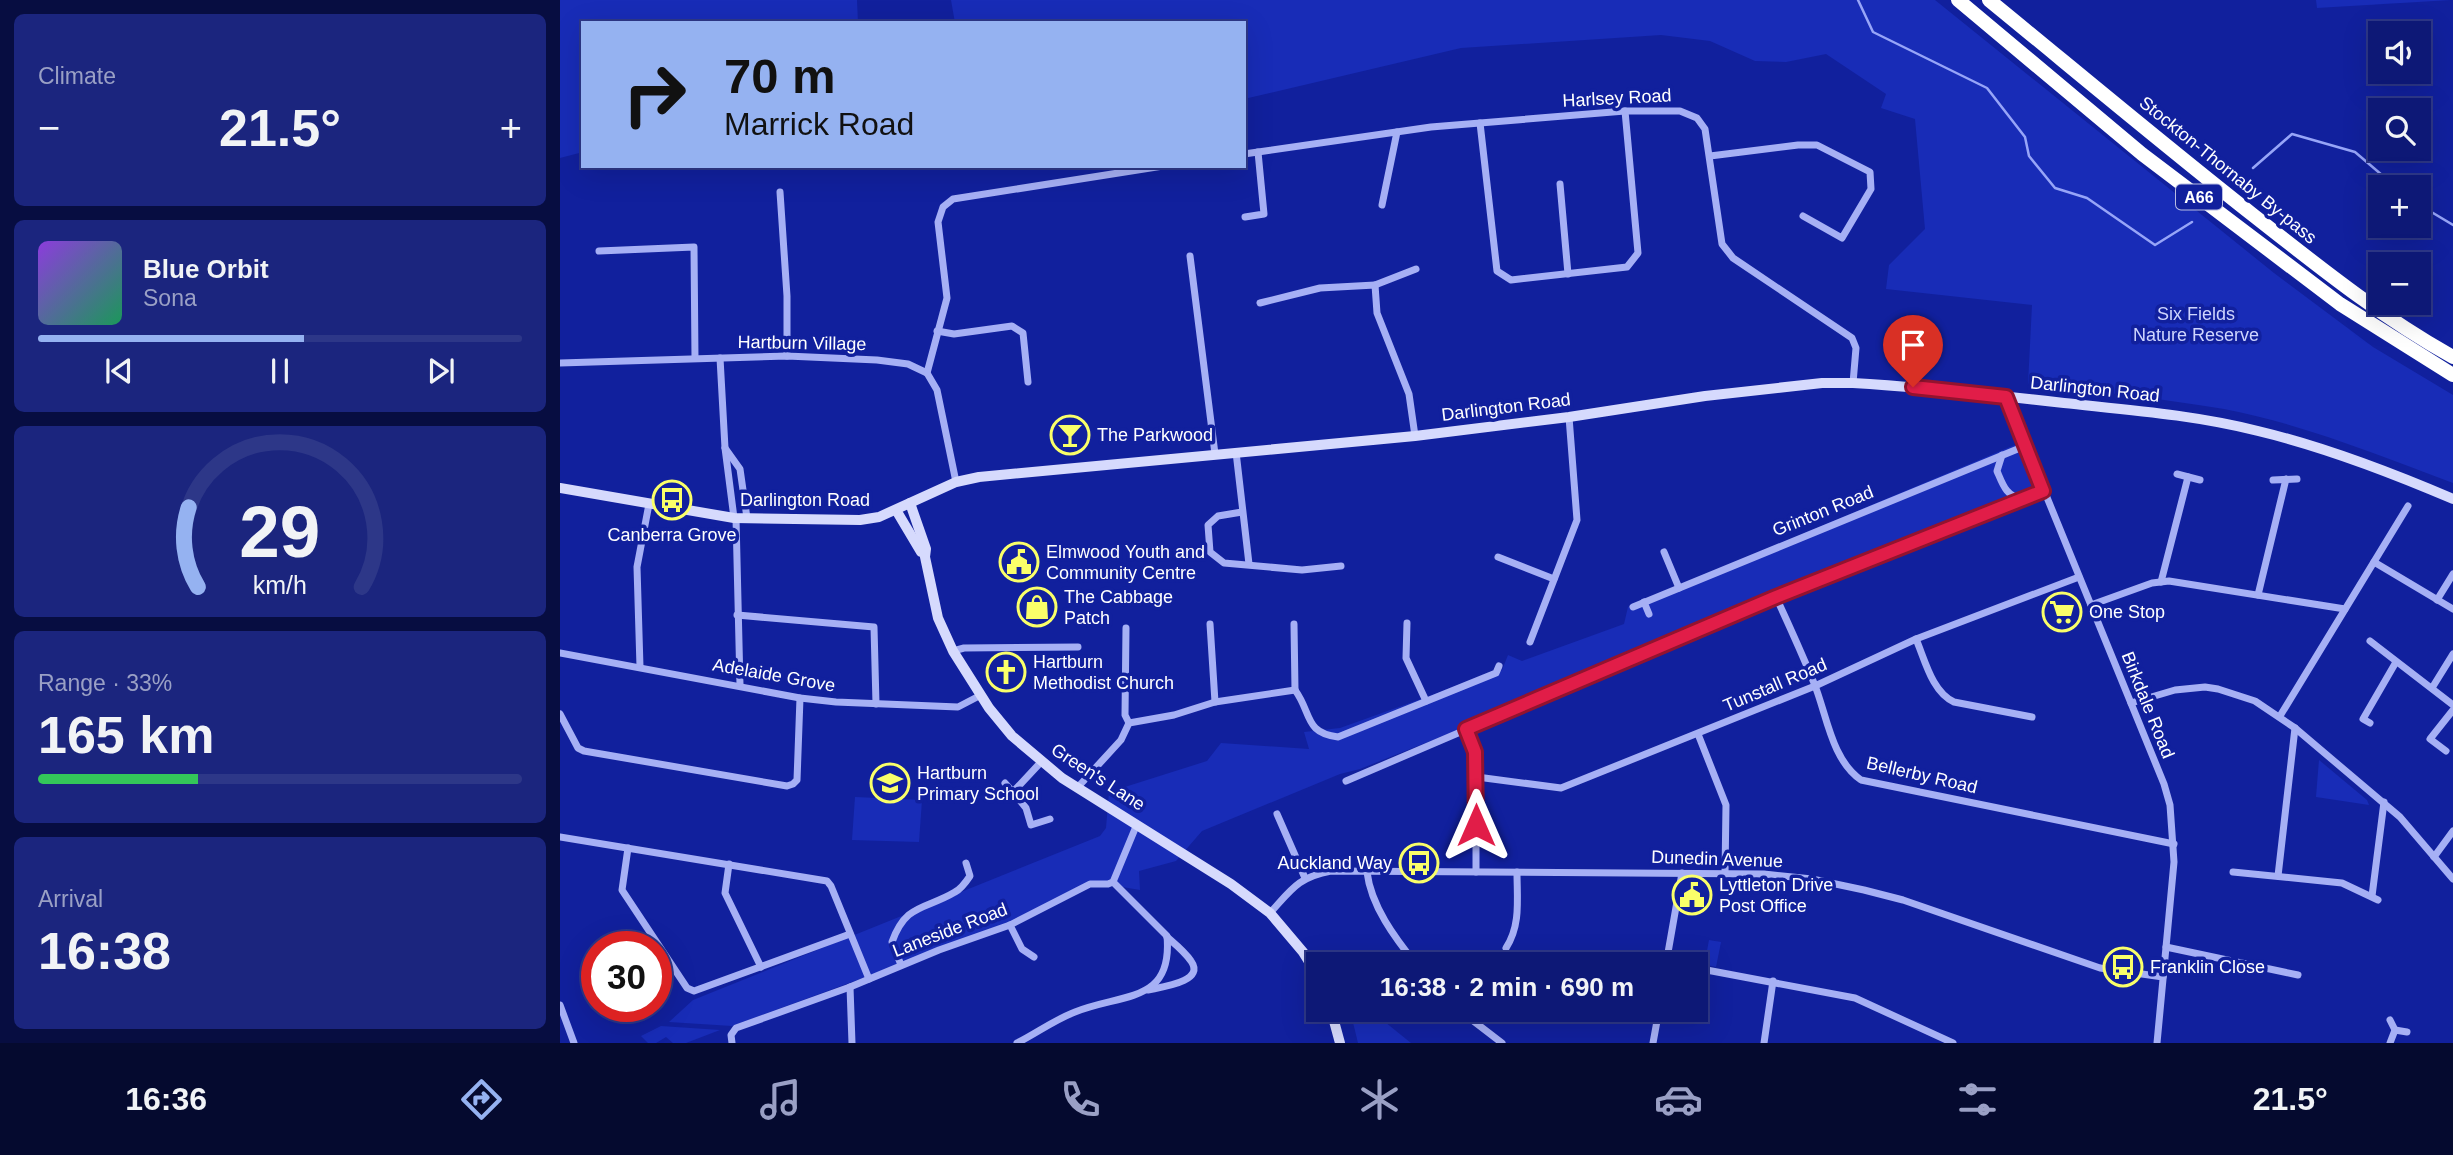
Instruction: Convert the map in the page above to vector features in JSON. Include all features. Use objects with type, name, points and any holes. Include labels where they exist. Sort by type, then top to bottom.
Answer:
[{"type":"highway","name":"Stockton-Thornaby By-pass","points":[[1958,0],[2142,154],[2329,296],[2390,338],[2453,375]]},
{"type":"highway","name":"Stockton-Thornaby By-pass","points":[[1989,0],[2159,141],[2353,294],[2453,357]]},
{"type":"street","name":"Harlsey Road","points":[[1246,154],[1480,123],[1625,111],[1680,111],[1697,118],[1705,129],[1722,244],[1733,258],[1852,338],[1856,348],[1853,383]]},
{"type":"street","points":[[1480,123],[1497,271],[1511,280],[1628,267],[1638,253],[1625,111]]},
{"type":"street","points":[[1382,205],[1397,132]]},
{"type":"street","points":[[1710,156],[1816,145],[1870,172],[1871,189],[1842,238],[1803,216]]},
{"type":"street","points":[[1245,217],[1264,214],[1258,152]]},
{"type":"street","points":[[956,482],[941,404],[933,381],[927,373],[947,298],[938,222],[943,207],[953,199],[1150,168]]},
{"type":"street","points":[[1560,184],[1568,274]]},
{"type":"street","points":[[780,192],[787,296],[787,356]]},
{"type":"street","points":[[599,251],[694,247],[695,358]]},
{"type":"street","points":[[1190,256],[1215,454]]},
{"type":"street","points":[[1260,303],[1320,288],[1375,285],[1416,269]]},
{"type":"street","points":[[1375,285],[1377,313],[1409,394],[1415,436]]},
{"type":"street","points":[[937,331],[954,334],[1012,327],[1023,333],[1028,382]]},
{"type":"street","name":"Hartburn Village","points":[[560,363],[787,356],[892,361],[927,373]]},
{"type":"street","points":[[720,358],[725,448],[731,492],[739,518]]},
{"type":"street","name":"Darlington Road","points":[[560,488],[739,518],[870,520],[956,482],[1017,473],[1415,436],[1704,397],[1822,383],[1853,383],[2187,417],[2259,431],[2383,470],[2453,499]]},
{"type":"street","name":"Birkdale Road","points":[[2006,397],[2164,784],[2170,805],[2174,844],[2157,1043]]},
{"type":"street","points":[[1530,642],[1577,520],[1569,417]]},
{"type":"street","name":"Grinton Road","points":[[1633,607],[2025,446]]},
{"type":"street","points":[[725,448],[740,469],[743,491],[739,518],[737,615],[740,685]]},
{"type":"street","points":[[1236,452],[1249,564]]},
{"type":"street","points":[[2003,454],[1997,471],[2007,493],[2022,500]]},
{"type":"street","points":[[728,465],[735,460]]},
{"type":"street","points":[[2177,474],[2200,480]]},
{"type":"street","points":[[2161,582],[2188,477]]},
{"type":"street","points":[[2273,480],[2297,479]]},
{"type":"street","points":[[2259,595],[2286,480]]},
{"type":"street","points":[[731,492],[743,491]]},
{"type":"street","points":[[1349,777],[1776,597],[2043,491]]},
{"type":"street","points":[[640,667],[637,567],[649,503]]},
{"type":"street","name":"Green's Lane","points":[[910,503],[926,549],[925,557]]},
{"type":"street","points":[[2280,716],[2406,508],[2397,506]]},
{"type":"street","name":"Green's Lane","points":[[896,510],[925,557],[940,623],[953,651],[1012,736],[1041,762],[1231,884],[1270,913],[1306,957]]},
{"type":"street","points":[[1242,512],[1218,516],[1208,525],[1210,552],[1224,563],[1302,570],[1341,566]]},
{"type":"street","points":[[1664,552],[1679,588]]},
{"type":"street","points":[[1498,557],[1554,579]]},
{"type":"street","points":[[2374,562],[2453,610]]},
{"type":"street","points":[[2437,600],[2453,574]]},
{"type":"street","name":"Tunstall Road","points":[[1476,777],[1561,788],[1815,686],[1916,639],[2079,577]]},
{"type":"street","points":[[2091,605],[2152,583],[2178,581],[2345,609]]},
{"type":"street","name":"Bellerby Road","points":[[1776,597],[1815,686],[1825,722],[1852,774],[1861,780],[2174,844]]},
{"type":"street","points":[[1644,602],[1649,614]]},
{"type":"street","points":[[737,615],[874,627],[876,704]]},
{"type":"street","points":[[1407,623],[1406,658],[1426,701]]},
{"type":"street","points":[[1210,624],[1214,702]]},
{"type":"street","points":[[1294,624],[1296,690],[1311,725],[1323,735],[1338,737],[1496,673],[1499,666]]},
{"type":"street","points":[[1126,628],[1125,715],[1129,723]]},
{"type":"street","points":[[1916,639],[1938,689],[1945,698],[2032,717]]},
{"type":"street","points":[[2370,641],[2453,705]]},
{"type":"street","points":[[953,651],[964,648],[1078,647]]},
{"type":"street","name":"Adelaide Grove","points":[[560,653],[800,698],[958,707],[981,695]]},
{"type":"street","points":[[2431,688],[2453,654]]},
{"type":"street","points":[[2370,723],[2363,719],[2396,662]]},
{"type":"street","points":[[2131,704],[2175,690],[2205,687],[2235,693],[2255,701],[2280,716],[2384,802],[2413,831],[2453,879]]},
{"type":"street","points":[[1129,723],[1174,715],[1214,702],[1296,690]]},
{"type":"street","points":[[560,714],[578,748],[584,751],[788,786],[797,780],[800,698]]},
{"type":"street","points":[[2446,751],[2430,739],[2453,710]]},
{"type":"street","points":[[1078,787],[1121,740],[1129,723]]},
{"type":"street","points":[[2278,876],[2295,728]]},
{"type":"street","points":[[1466,729],[1475,752],[1476,872]]},
{"type":"street","points":[[1698,734],[1726,806],[1726,873]]},
{"type":"street","points":[[1013,792],[1041,762]]},
{"type":"street","points":[[1005,783],[1026,808],[1031,825],[1050,818]]},
{"type":"street","points":[[2233,872],[2342,883],[2375,898],[2384,802]]},
{"type":"street","points":[[1270,913],[1288,891],[1305,878],[1277,814]]},
{"type":"street","points":[[1017,1043],[1076,1011],[1185,981],[1191,976],[1193,963],[1113,882],[1137,824]]},
{"type":"street","points":[[2434,857],[2453,831]]},
{"type":"street","points":[[560,837],[827,881],[869,979]]},
{"type":"street","points":[[628,848],[622,890],[687,988],[694,991],[850,934]]},
{"type":"street","points":[[966,863],[970,876]]},
{"type":"street","points":[[729,864],[725,893],[761,967]]},
{"type":"street","name":"Dunedin Avenue","points":[[1305,878],[1331,871],[1726,873],[1812,880],[1864,890],[1916,905],[2100,968],[2164,977]]},
{"type":"street","points":[[1367,872],[1369,888],[1376,904],[1407,952]]},
{"type":"street","points":[[1506,948],[1515,935],[1517,922],[1517,872]]},
{"type":"street","points":[[1668,952],[1682,873]]},
{"type":"street","points":[[970,876],[980,880]]},
{"type":"street","points":[[901,965],[892,942],[903,919],[910,913],[957,891],[970,876]]},
{"type":"street","name":"Laneside Road","points":[[732,1043],[731,1035],[736,1028],[1010,925],[1090,884],[1113,882]]},
{"type":"street","points":[[1010,925],[1022,949],[1034,957]]},
{"type":"street","points":[[1147,990],[1160,979],[1167,965],[1167,936]]},
{"type":"street","points":[[2166,947],[2298,975]]},
{"type":"street","points":[[1708,970],[1855,998],[1953,1043]]},
{"type":"street","points":[[1765,1043],[1773,981]]},
{"type":"street","points":[[850,987],[852,1043]]},
{"type":"street","points":[[560,1005],[574,1043]]},
{"type":"street","points":[[2390,1020],[2395,1030],[2390,1043]]},
{"type":"street","points":[[1334,1022],[1340,1043]]},
{"type":"street","points":[[1475,1022],[1502,1043]]},
{"type":"street","points":[[1653,1043],[1656,1022]]},
{"type":"street","points":[[2395,1030],[2407,1032]]},
{"type":"green space","points":[[560,0],[857,0],[858,21],[581,21],[581,153],[560,158]]},
{"type":"green space","name":"Six Fields Nature Reserve","points":[[951,0],[1935,0],[2274,273],[2373,347],[2453,395],[2453,483],[2340,441],[2252,415],[2175,401],[2028,384],[2032,305],[1886,289],[1889,265],[1925,229],[1915,119],[1881,108],[1886,94],[1826,54],[1786,62],[1755,61],[1710,41],[1661,35],[1461,48],[1246,99],[1246,21],[955,21]]},
{"type":"green space","points":[[2316,0],[2451,0],[2317,8]]},
{"type":"green space","points":[[2017,444],[2038,499],[1202,831],[1176,861],[1139,871],[1140,890],[1099,883],[1007,925],[732,1026],[669,1022],[693,1000],[1100,836],[1106,828],[1109,792],[1207,761],[1221,743],[1309,749],[1304,732],[1340,728],[1502,670],[1508,655],[1522,661],[1624,624],[1628,607]]},
{"type":"green space","points":[[2319,760],[2367,800],[2369,805],[2316,797]]},
{"type":"green space","points":[[855,797],[922,800],[919,842],[852,840]]},
{"type":"green space","points":[[1709,940],[1721,942],[1716,967],[1708,965]]},
{"type":"green space","points":[[1353,1022],[1385,1022],[1411,1043],[1358,1043]]},
{"type":"green space","points":[[661,1026],[720,1030],[686,1043],[673,1043],[666,1037],[656,1043],[648,1043],[641,1036]]},
{"type":"waterway","points":[[1858,0],[1873,32],[1987,88],[2025,137],[2029,156],[2055,188],[2087,198],[2155,245],[2192,222]]},
{"type":"waterway","points":[[2253,168],[2292,134],[2355,152],[2382,175]]},
{"type":"waterway","points":[[2431,212],[2453,225]]},
{"type":"place","name":"The Parkwood","points":[[1070,435]]},
{"type":"place","name":"Canberra Grove","points":[[672,500]]},
{"type":"place","name":"Elmwood Youth and Community Centre","points":[[1019,562]]},
{"type":"place","name":"The Cabbage Patch","points":[[1037,607]]},
{"type":"place","name":"One Stop","points":[[2062,612]]},
{"type":"place","name":"Hartburn Methodist Church","points":[[1006,672]]},
{"type":"place","name":"Hartburn Primary School","points":[[890,783]]},
{"type":"place","name":"Auckland Way","points":[[1419,863]]},
{"type":"place","name":"Lyttleton Drive Post Office","points":[[1692,895]]},
{"type":"place","name":"Franklin Close","points":[[2123,967]]},
{"type":"route","points":[[1476,825],[1475,752],[1466,729],[1776,597],[2043,491],[2006,397],[1913,387]]}]
